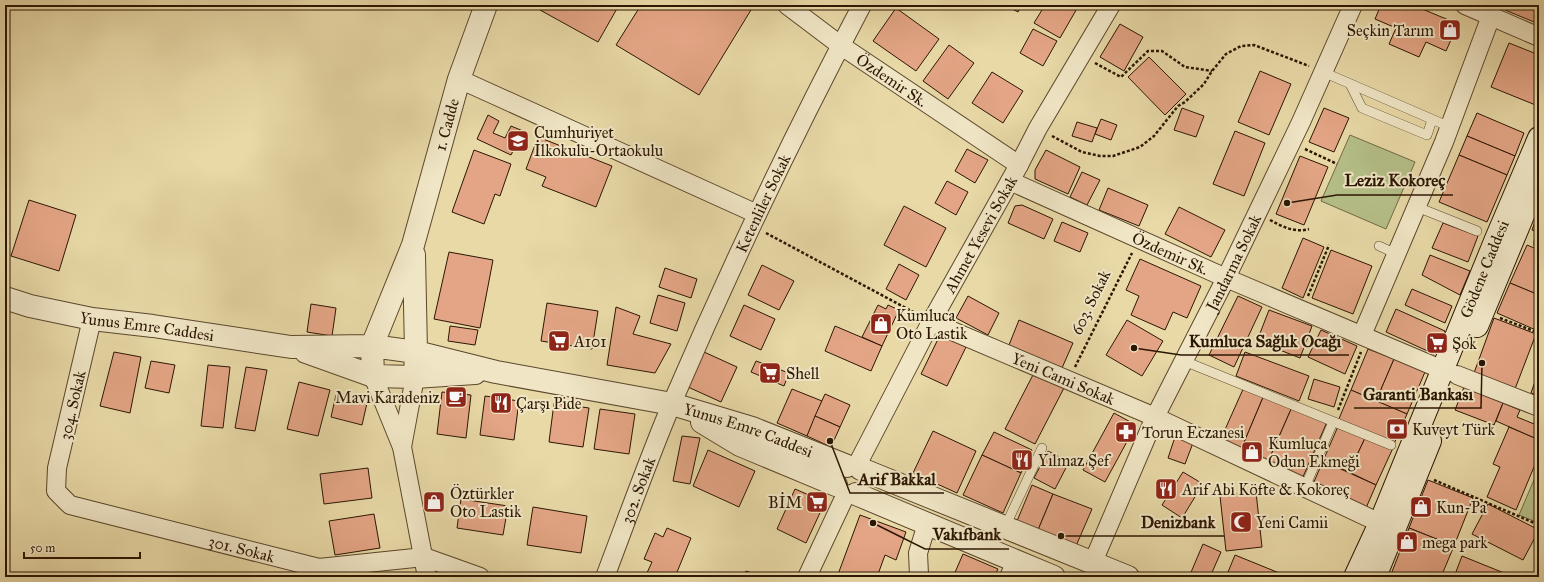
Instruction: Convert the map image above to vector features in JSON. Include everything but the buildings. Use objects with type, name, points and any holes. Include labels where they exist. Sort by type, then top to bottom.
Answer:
[{"type":"street","name":"1. Cadde","points":[[372,346],[414,246],[459,79],[486,5]]},
{"type":"street","name":"Özdemir Sk.","points":[[787,5],[840,45],[1019,165]]},
{"type":"street","name":"Ketenliler Sokak","points":[[672,404],[754,220],[840,45],[862,5]]},
{"type":"street","name":"Ahmet Yesevi Sokak","points":[[807,577],[850,479],[931,322],[1019,165],[1038,128],[1111,5]]},
{"type":"street","name":"Jandarma Sokak","points":[[1093,562],[1154,417],[1226,278],[1292,142],[1353,5]]},
{"type":"street","points":[[1465,5],[1493,10],[1539,37]]},
{"type":"street","points":[[1364,336],[1450,127],[1493,10]]},
{"type":"street","points":[[459,79],[754,220]]},
{"type":"street","name":"Gödene Caddesi","points":[[1375,577],[1418,472],[1450,372],[1496,239],[1539,138]]},
{"type":"street","name":"Gödene Caddesi","points":[[1355,577],[1450,372],[1483,312],[1539,177]]},
{"type":"street","name":"Özdemir Sk.","points":[[1010,181],[1226,278],[1450,372],[1539,407]]},
{"type":"street","name":"1. Cadde","points":[[414,246],[415,377]]},
{"type":"street","name":"Yunus Emre Caddesi","points":[[5,298],[30,306],[92,319],[153,326],[291,347],[372,346],[416,352],[496,372],[672,404],[752,428],[850,479],[927,524],[1013,569],[1054,577]]},
{"type":"street","name":"304. Sokak","points":[[56,492],[57,468],[92,319]]},
{"type":"street","name":"Yeni Cami Sokak","points":[[931,322],[1154,417],[1380,523]]},
{"type":"street","points":[[372,346],[373,376],[402,447],[427,577]]},
{"type":"street","name":"Yunus Emre Caddesi","points":[[291,347],[373,376],[415,377],[496,372]]},
{"type":"street","points":[[402,447],[415,377]]},
{"type":"street","name":"302. Sokak","points":[[605,577],[672,404]]},
{"type":"street","name":"Yunus Emre Caddesi","points":[[850,479],[1005,527],[1128,577]]},
{"type":"street","name":"301. Sokak","points":[[56,492],[70,505],[319,568],[424,557],[480,577]]},
{"type":"street","points":[[922,577],[919,575],[918,553],[927,524]]},
{"type":"lane","points":[[1323,72],[1450,127]]},
{"type":"lane","points":[[1350,84],[1362,108],[1427,134],[1432,120]]},
{"type":"lane","points":[[1417,206],[1477,231]]},
{"type":"lane","points":[[1379,246],[1397,254]]},
{"type":"lane","points":[[1184,361],[1391,445]]},
{"type":"lane","points":[[1305,487],[1333,422]]},
{"type":"lane","points":[[1005,527],[1042,448]]},
{"type":"path","points":[[1038,128],[1082,152],[1100,156],[1114,156],[1140,147],[1154,136],[1178,106],[1185,102],[1204,84],[1212,71],[1226,54],[1241,46],[1254,45],[1323,72]]},
{"type":"path","points":[[1081,55],[1121,77],[1148,51],[1162,51],[1185,67],[1212,71]]},
{"type":"path","points":[[1292,142],[1337,164]]},
{"type":"path","points":[[1257,214],[1287,228],[1302,231],[1309,229]]},
{"type":"path","points":[[754,220],[931,322]]},
{"type":"path","name":"603. Sokak","points":[[1069,380],[1139,238]]},
{"type":"path","points":[[1302,310],[1329,245]]},
{"type":"path","points":[[1483,312],[1539,333]]},
{"type":"path","points":[[1333,422],[1364,336]]},
{"type":"path","points":[[1418,472],[1539,525]]},
{"type":"green space","points":[[1350,135],[1415,162],[1386,229],[1321,201]]},
{"type":"green space","points":[[1539,468],[1539,523],[1519,515]]},
{"type":"place","name":"Seçkin Tarım","points":[[1450,30]]},
{"type":"place","name":"Cumhuriyet İlkokulu-Ortaokulu","points":[[518,141]]},
{"type":"place","name":"Leziz Kokoreç","points":[[1287,203]]},
{"type":"place","name":"Kumluca Oto Lastik","points":[[881,324]]},
{"type":"place","name":"A101","points":[[559,341]]},
{"type":"place","name":"Şok","points":[[1437,343]]},
{"type":"place","name":"Kumluca Sağlık Ocağı","points":[[1134,348]]},
{"type":"place","name":"Garanti Bankası","points":[[1482,363]]},
{"type":"place","name":"Shell","points":[[770,373]]},
{"type":"place","name":"Mavi Karadeniz","points":[[456,397]]},
{"type":"place","name":"Çarşı Pide","points":[[501,403]]},
{"type":"place","name":"Kuveyt Türk","points":[[1397,429]]},
{"type":"place","name":"Torun Eczanesi","points":[[1126,432]]},
{"type":"place","name":"Arif Bakkal","points":[[830,441]]},
{"type":"place","name":"Kumluca Odun Ekmeği","points":[[1252,452]]},
{"type":"place","name":"Yılmaz Şef","points":[[1022,460]]},
{"type":"place","name":"Arif Abi Köfte & Kokoreç","points":[[1166,489]]},
{"type":"place","name":"Öztürkler Oto Lastik","points":[[434,502]]},
{"type":"place","name":"BİM","points":[[817,502]]},
{"type":"place","name":"Kun-Pa","points":[[1421,507]]},
{"type":"place","name":"Yeni Camii","points":[[1241,522]]},
{"type":"place","name":"Vakıfbank","points":[[873,523]]},
{"type":"place","name":"Denizbank","points":[[1061,536]]},
{"type":"place","name":"mega park","points":[[1407,542]]}]
